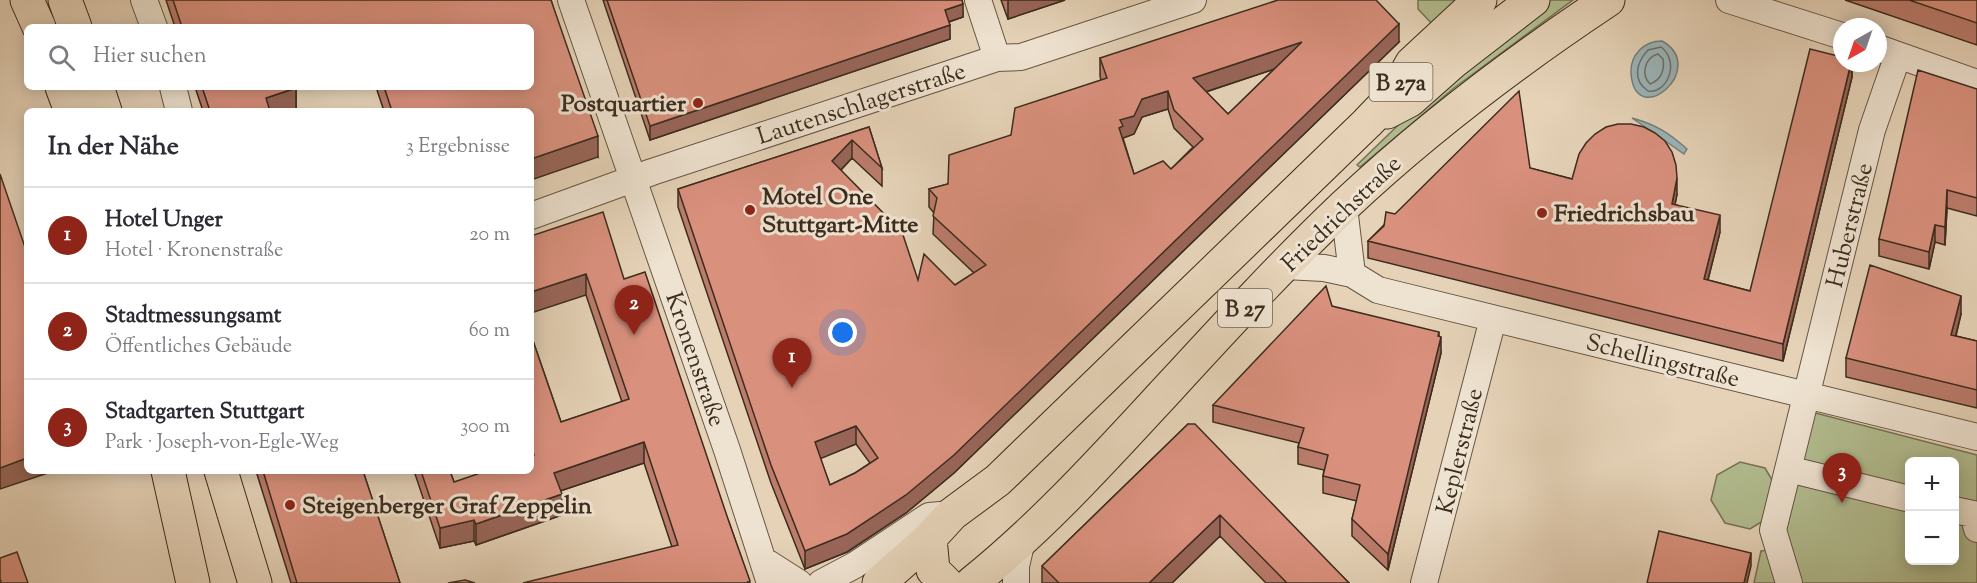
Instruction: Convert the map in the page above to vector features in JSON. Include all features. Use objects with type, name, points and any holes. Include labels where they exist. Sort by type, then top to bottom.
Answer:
[{"type":"main road","points":[[27,0],[38,24]]},
{"type":"main road","points":[[65,0],[74,24]]},
{"type":"main road","name":"Friedrichstraße","points":[[879,583],[930,538],[952,514],[998,480],[1367,123],[1393,96],[1412,63],[1480,0]]},
{"type":"main road","name":"Friedrichstraße","points":[[1367,123],[1410,100],[1453,62],[1533,0]]},
{"type":"main road","name":"Friedrichstraße","points":[[972,583],[1068,496],[1285,266],[1344,207],[1402,154],[1481,89],[1544,42],[1608,0]]},
{"type":"main road","points":[[63,90],[69,108]]},
{"type":"main road","points":[[98,90],[104,108]]},
{"type":"main road","points":[[169,474],[193,583]]},
{"type":"main road","points":[[222,474],[255,583]]},
{"type":"main road","points":[[930,538],[933,570],[946,583]]},
{"type":"street","points":[[144,0],[152,24]]},
{"type":"street","name":"Kronenstraße","points":[[571,0],[659,251],[766,571]]},
{"type":"street","points":[[978,0],[997,58]]},
{"type":"street","name":"Lautenschlagerstraße","points":[[534,215],[632,179],[997,58],[1021,57],[1193,0]]},
{"type":"street","points":[[1729,0],[1833,33]]},
{"type":"street","points":[[1888,52],[1977,83]]},
{"type":"street","name":"Huberstraße","points":[[1789,583],[1773,530],[1872,130],[1888,52]]},
{"type":"street","points":[[174,90],[178,108]]},
{"type":"street","points":[[1344,207],[1352,274]]},
{"type":"street","name":"Schellingstraße","points":[[1285,266],[1324,268],[1352,274],[1378,290],[1977,437]]},
{"type":"street","name":"Keplerstraße","points":[[1424,583],[1493,319]]},
{"type":"street","points":[[1788,469],[1905,498]]},
{"type":"street","points":[[1959,511],[1973,514],[1977,529]]},
{"type":"street","points":[[821,583],[855,566],[929,516],[952,514]]},
{"type":"street","points":[[1016,583],[1016,566],[1022,540]]},
{"type":"street","points":[[766,571],[799,583]]},
{"type":"green space","points":[[1418,0],[1463,0],[1434,26],[1418,9]]},
{"type":"green space","points":[[1546,0],[1573,0],[1454,88],[1360,167],[1357,165],[1419,105]]},
{"type":"green space","points":[[1800,409],[1977,455],[1977,583],[1754,583],[1761,551],[1769,550],[1771,516],[1750,529],[1725,523],[1711,500],[1717,475],[1740,462],[1765,468],[1778,490]]},
{"type":"water","points":[[1662,41],[1675,53],[1678,66],[1674,79],[1666,89],[1655,96],[1644,97],[1635,90],[1631,66],[1639,50],[1649,43]]},
{"type":"water","points":[[1632,118],[1668,134],[1687,149],[1684,154]]},
{"type":"building","points":[[173,0],[551,0],[598,136],[534,158],[534,108],[391,108],[385,90],[534,90],[534,24],[181,24]]},
{"type":"building","name":"Postquartier","points":[[607,0],[962,0],[963,4],[945,10],[950,25],[650,126]]},
{"type":"building","points":[[1278,0],[1376,0],[1399,24],[954,455],[906,495],[847,534],[805,551],[771,465],[678,189],[869,127],[882,168],[852,140],[832,161],[902,232],[918,280],[924,254],[955,285],[986,265],[933,216],[937,198],[929,189],[948,184],[949,155],[1011,135],[1015,108],[1107,78],[1100,58]],"holes":[[[1302,42],[1228,114],[1193,78]],[[1168,91],[1174,110],[1203,139],[1171,169],[1163,161],[1134,174],[1119,128],[1123,126],[1120,120],[1134,116],[1142,99]],[[856,426],[878,458],[830,485],[815,442]]]},
{"type":"building","points":[[1909,0],[1977,0],[1977,23]]},
{"type":"building","name":"Friedrichsbau","points":[[1810,49],[1833,55],[1833,72],[1849,72],[1783,344],[1368,241],[1384,226],[1386,212],[1395,214],[1519,91],[1530,168],[1572,179],[1579,154],[1586,143],[1606,127],[1618,124],[1644,127],[1665,141],[1676,165],[1677,178],[1672,204],[1720,215],[1704,279],[1750,291]]},
{"type":"building","points":[[1918,70],[1977,89],[1977,198],[1947,190],[1945,227],[1935,225],[1929,252],[1879,239]]},
{"type":"building","points":[[203,90],[290,90],[266,98],[269,108],[209,108]]},
{"type":"building","points":[[0,174],[24,244],[24,459],[0,468]]},
{"type":"building","points":[[603,212],[624,279],[645,272],[750,581],[746,583],[523,583],[678,545],[644,442],[554,473],[562,494],[476,524],[474,520],[440,528],[422,474],[451,474],[454,482],[477,474],[534,474],[534,344],[561,422],[629,399],[586,274],[534,291],[534,235]]},
{"type":"building","points":[[1870,265],[1961,296],[1951,335],[1977,341],[1977,390],[1846,358]]},
{"type":"building","points":[[1326,286],[1332,306],[1439,332],[1438,336],[1441,337],[1388,554],[1352,519],[1360,485],[1323,476],[1328,455],[1298,447],[1304,428],[1213,405]]},
{"type":"building","points":[[1188,424],[1195,424],[1349,583],[1287,583],[1220,515],[1149,583],[1059,583],[1042,566]]},
{"type":"building","points":[[264,474],[364,474],[400,583],[297,583]]},
{"type":"building","points":[[1659,531],[1751,553],[1744,583],[1647,583]]},
{"type":"building","points":[[17,552],[28,583],[0,583],[0,558]]},
{"type":"building","points":[[465,580],[475,583],[448,583]]},
{"type":"place","name":"Postquartier","points":[[698,103]]},
{"type":"place","name":"Motel One Stuttgart-Mitte","points":[[750,210]]},
{"type":"place","name":"Friedrichsbau","points":[[1542,213]]},
{"type":"place","name":"Stadtmessungsamt","points":[[634,335]]},
{"type":"place","name":"Hotel Unger","points":[[792,388]]},
{"type":"place","name":"Stadtgarten Stuttgart","points":[[1842,503]]},
{"type":"place","name":"Steigenberger Graf Zeppelin","points":[[290,505]]}]
